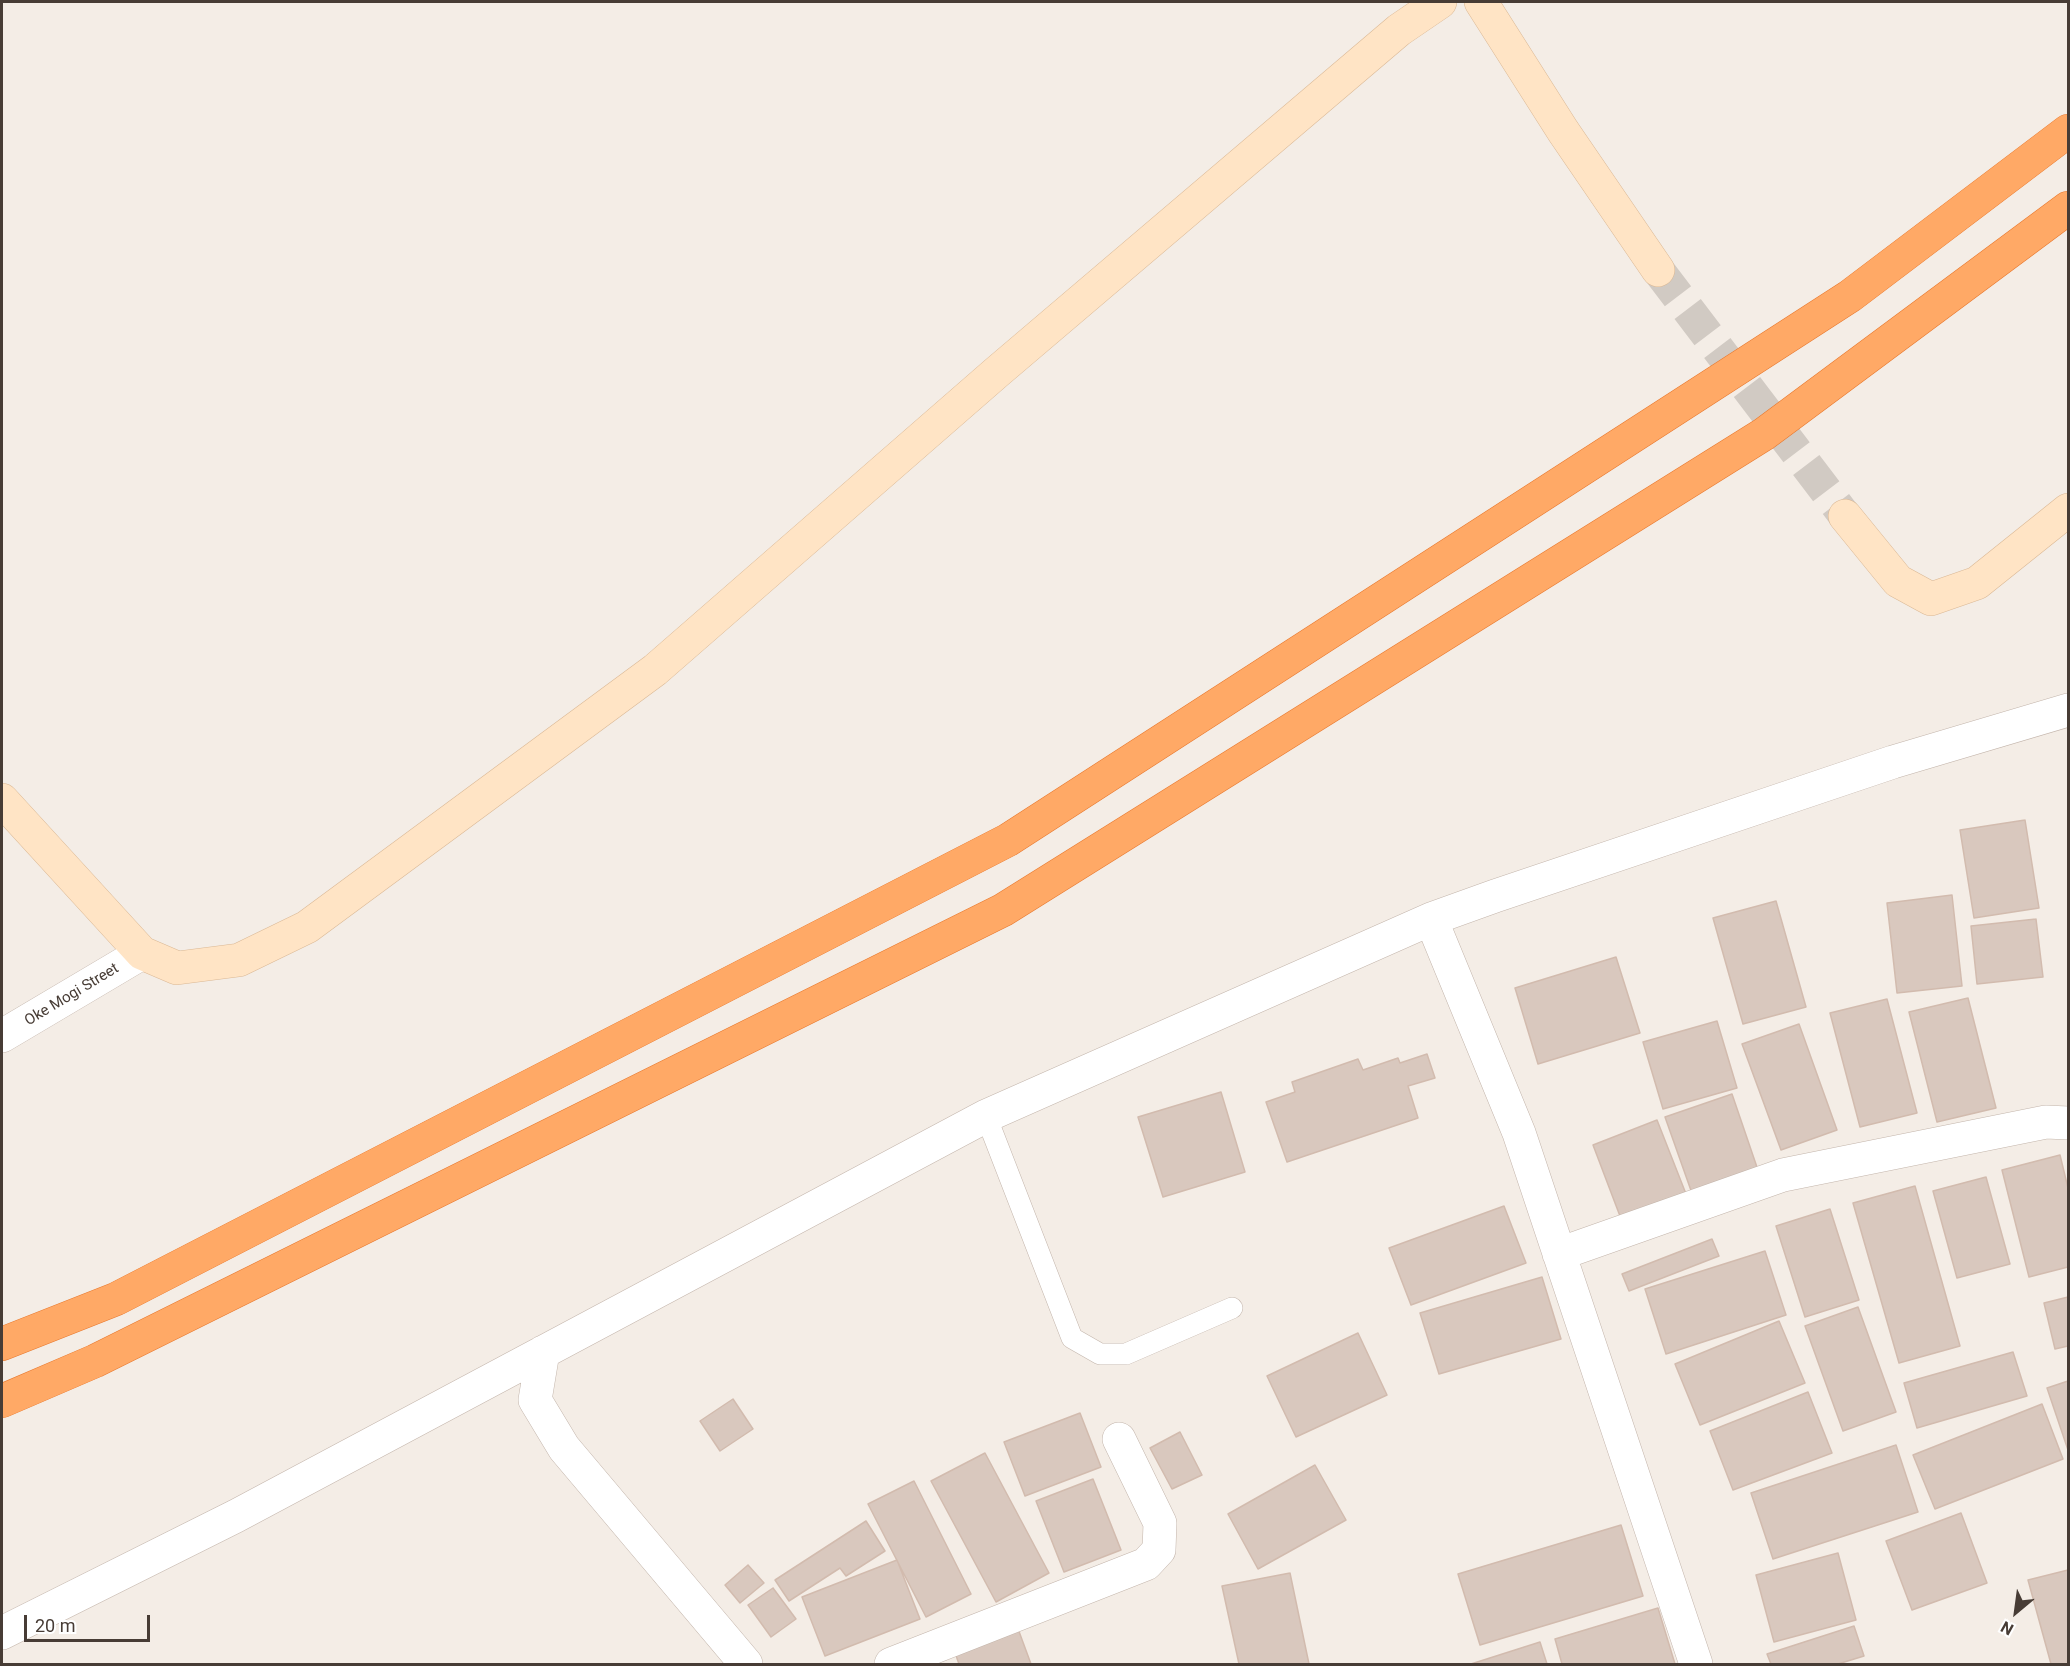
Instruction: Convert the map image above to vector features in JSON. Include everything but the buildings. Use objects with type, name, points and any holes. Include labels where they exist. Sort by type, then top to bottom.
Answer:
[{"type":"highway","points":[[2,1344],[116,1299],[1008,840],[1850,296],[2068,131]]},
{"type":"highway","points":[[2,1401],[95,1361],[1003,910],[1764,434],[2068,208]]},
{"type":"street","points":[[2,800],[142,953],[177,968],[239,960],[307,927],[655,670],[1006,364],[1399,30],[1440,2]]},
{"type":"street","points":[[1481,2],[1563,131],[1658,270]]},
{"type":"street","points":[[1845,516],[1898,581],[1931,599],[1977,583],[2068,510]]},
{"type":"street","points":[[2,1633],[236,1516],[986,1116],[1431,919],[1893,762],[2068,710]]},
{"type":"street","points":[[1431,919],[1519,1133],[1696,1665]]},
{"type":"street","name":"Oke Mogi Street","points":[[2,1036],[142,953]]},
{"type":"street","points":[[1559,1254],[1783,1175],[2046,1122],[2068,1124]]},
{"type":"street","points":[[543,1352],[535,1400],[564,1448],[746,1665]]},
{"type":"street","points":[[891,1665],[1146,1564],[1159,1550],[1160,1523],[1119,1439]]},
{"type":"lane","points":[[986,1116],[1072,1338],[1100,1354],[1126,1354],[1232,1308]]},
{"type":"tunnel","points":[[1658,270],[1845,516]]}]
